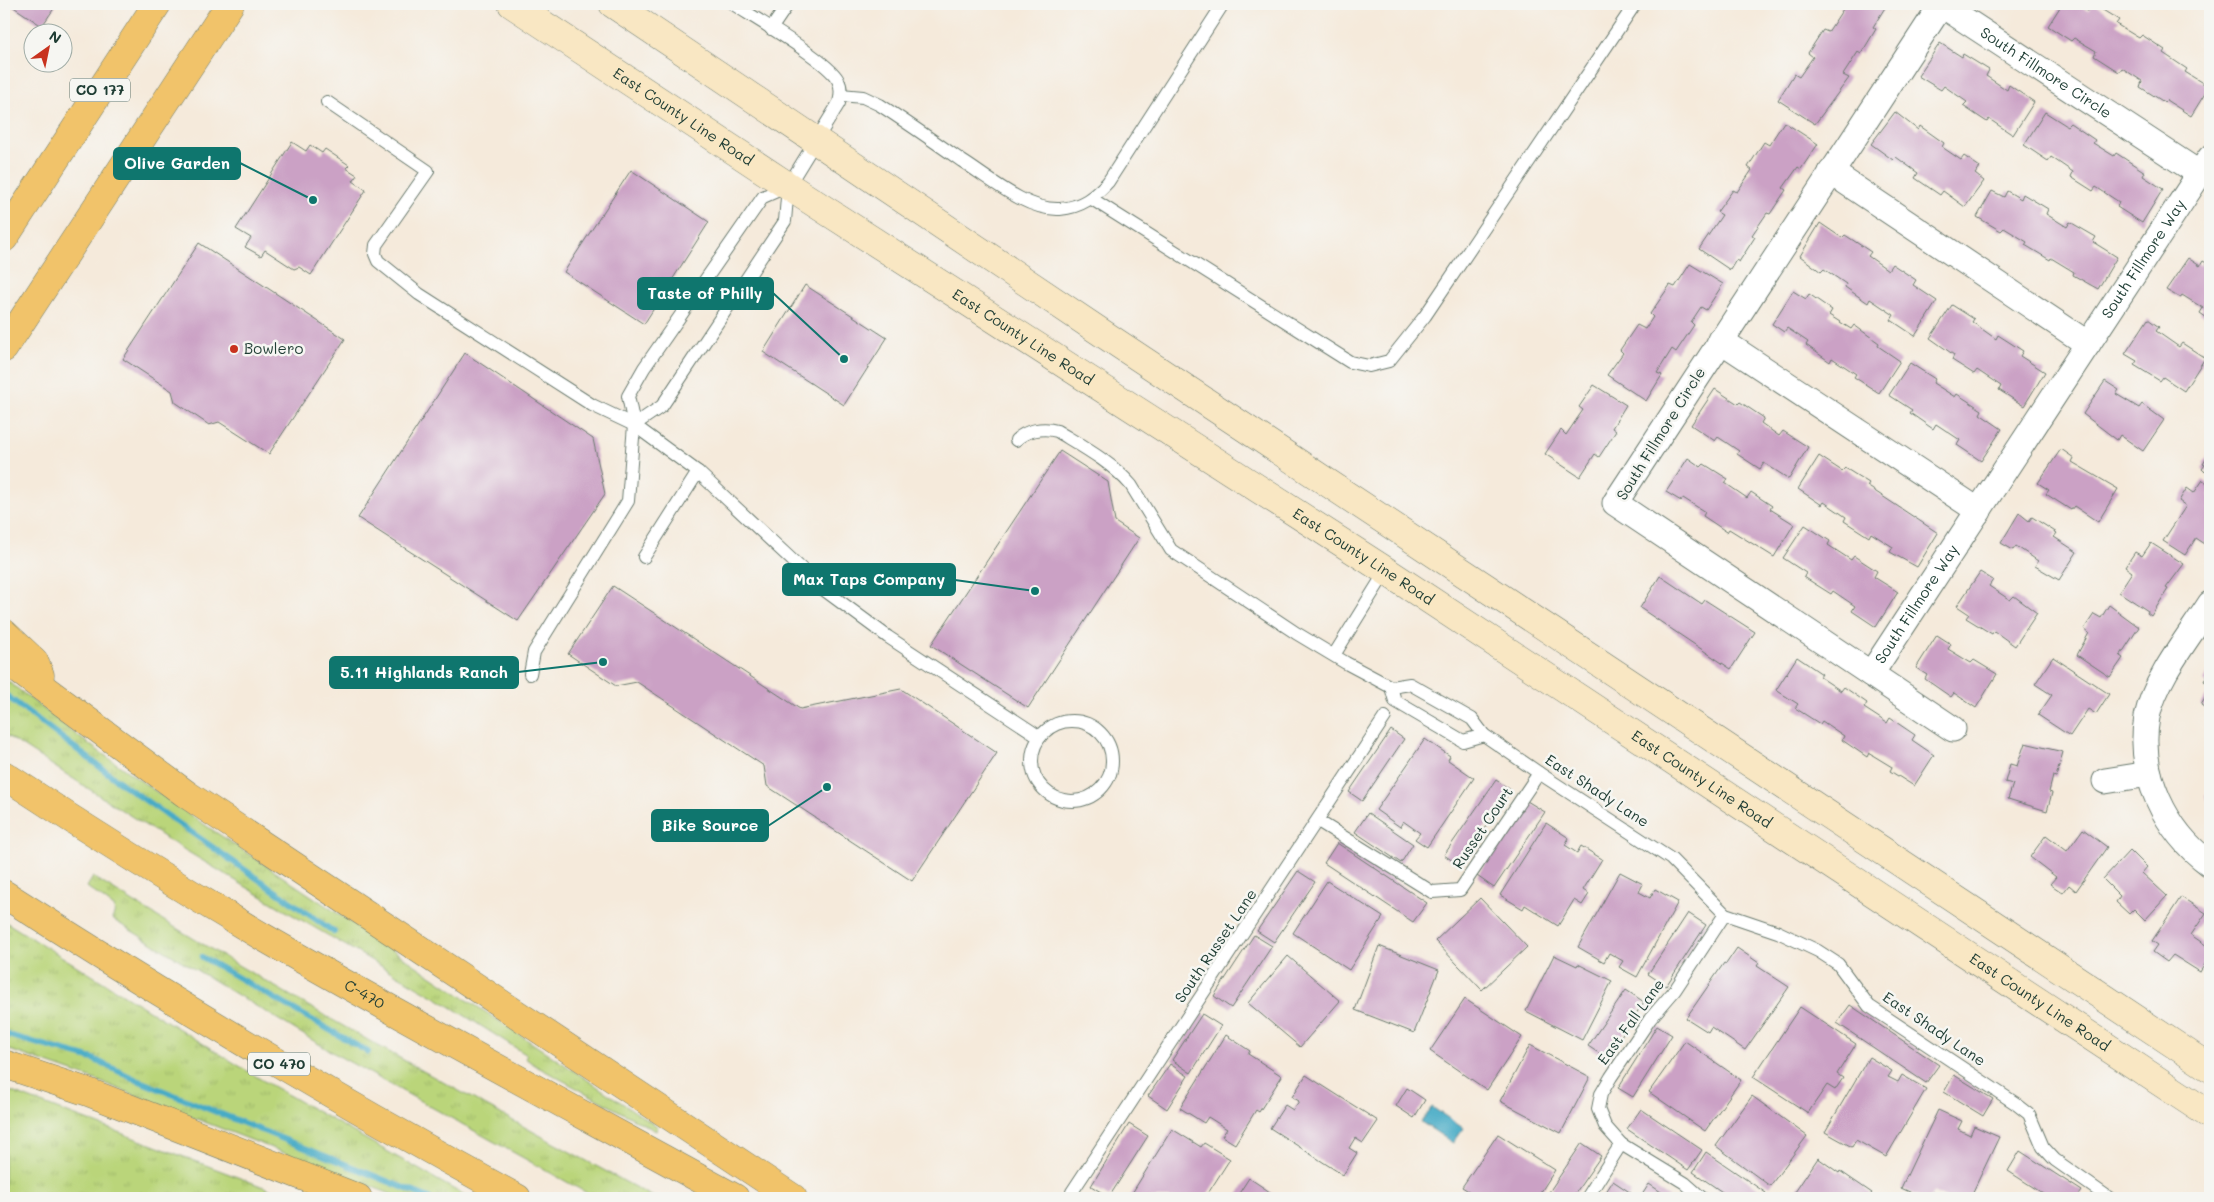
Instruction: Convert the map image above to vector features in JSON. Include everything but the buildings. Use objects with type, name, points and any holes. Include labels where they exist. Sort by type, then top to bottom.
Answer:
[{"type":"main road","name":"CO 177","points":[[4,238],[157,4]]},
{"type":"main road","points":[[4,348],[230,4]]},
{"type":"main road","name":"East County Line Road","points":[[512,4],[788,186],[1386,571],[2210,1115]]},
{"type":"main road","points":[[613,4],[1104,334],[2210,1068]]},
{"type":"main road","points":[[4,633],[34,661],[45,690]]},
{"type":"main road","points":[[4,659],[186,794],[792,1198]]},
{"type":"main road","name":"C-470","points":[[4,775],[118,849],[262,936],[486,1062],[735,1198]]},
{"type":"main road","name":"CO 470","points":[[4,894],[92,951],[306,1080],[517,1198]]},
{"type":"main road","points":[[4,1064],[88,1092],[358,1198]]},
{"type":"street","name":"South Fillmore Circle","points":[[1766,604],[1615,503],[1720,340],[1942,4],[2124,124]]},
{"type":"street","name":"South Fillmore Way","points":[[1871,674],[2205,166],[2124,124]]},
{"type":"street","points":[[1831,172],[2088,344]]},
{"type":"street","points":[[1720,340],[1979,511]]},
{"type":"street","name":"South Fillmore Way","points":[[1766,604],[1952,729]]},
{"type":"street","points":[[2210,604],[2177,654],[2154,699],[2148,716],[2145,745],[2149,774],[2160,805],[2175,830],[2198,855],[2210,864]]},
{"type":"street","points":[[2105,781],[2149,774]]},
{"type":"lane","points":[[634,425],[662,406],[785,221],[788,186],[835,111],[841,95],[838,80],[832,72],[733,4]]},
{"type":"lane","points":[[771,29],[788,4]]},
{"type":"lane","points":[[841,95],[863,98],[875,103],[1015,196],[1029,202],[1058,209],[1076,206],[1092,199],[1108,182],[1223,4]]},
{"type":"lane","points":[[1092,199],[1350,362],[1369,366],[1389,361],[1425,316],[1634,4]]},
{"type":"lane","points":[[327,102],[428,172],[376,245],[375,254],[378,261],[419,294],[592,405],[634,425],[698,472],[823,589],[881,632],[1040,737]]},
{"type":"lane","points":[[530,674],[534,652],[628,501],[634,425],[628,396],[644,368],[763,197],[788,186]]},
{"type":"lane","name":"East Shady Lane","points":[[1016,440],[1034,431],[1050,429],[1057,431],[1124,476],[1171,550],[1296,633],[1334,655],[1391,687],[1410,684],[1472,719],[1484,735],[1539,773],[1671,858],[1725,914],[1778,932],[1818,951],[1838,964],[1869,1006],[2015,1102],[2030,1114],[2043,1147],[2049,1154],[2109,1198]]},
{"type":"lane","points":[[644,558],[698,472]]},
{"type":"lane","points":[[1334,655],[1386,571]]},
{"type":"lane","name":"East Shady Lane","points":[[1391,687],[1395,701],[1463,741],[1484,735]]},
{"type":"lane","name":"South Russet Lane","points":[[1072,1195],[1385,717]]},
{"type":"lane","points":[[1077,721],[1096,729],[1109,744],[1113,758],[1111,772],[1106,784],[1097,794],[1073,801],[1060,799],[1049,793],[1040,785],[1034,774],[1032,761],[1034,748],[1040,737],[1050,728],[1063,722],[1077,721]]},
{"type":"lane","name":"Russet Court","points":[[1318,821],[1432,892],[1460,890],[1539,773]]},
{"type":"lane","name":"East Fall Lane","points":[[1702,1198],[1685,1183],[1621,1144],[1605,1126],[1598,1109],[1601,1094],[1650,1019],[1675,990],[1725,914]]},
{"type":"lane","points":[[1588,1198],[1621,1144]]},
{"type":"green space","points":[[4,678],[83,740],[175,805],[658,1127],[656,1131],[536,1066],[525,1058],[527,1055],[440,1000],[291,914],[165,838],[4,734]]},
{"type":"green space","points":[[93,877],[301,1002],[655,1198],[596,1198],[337,1055],[112,919],[115,912],[114,907],[87,887]]},
{"type":"green space","points":[[4,921],[262,1080],[469,1198],[401,1198],[96,1080],[4,1048]]},
{"type":"green space","points":[[4,1089],[293,1198],[4,1198]]},
{"type":"water","points":[[1432,1107],[1463,1128],[1453,1143],[1421,1122]]},
{"type":"waterway","points":[[4,694],[125,786],[334,932]]},
{"type":"waterway","points":[[202,957],[368,1052]]},
{"type":"waterway","points":[[4,1034],[93,1059],[137,1080],[429,1198]]},
{"type":"place","name":"Olive Garden","points":[[313,200]]},
{"type":"place","name":"Bowlero","points":[[234,349]]},
{"type":"place","name":"Taste of Philly","points":[[844,359]]},
{"type":"place","name":"Max Taps Company","points":[[1035,591]]},
{"type":"place","name":"5.11 Highlands Ranch","points":[[603,662]]},
{"type":"place","name":"Bike Source","points":[[827,787]]}]
